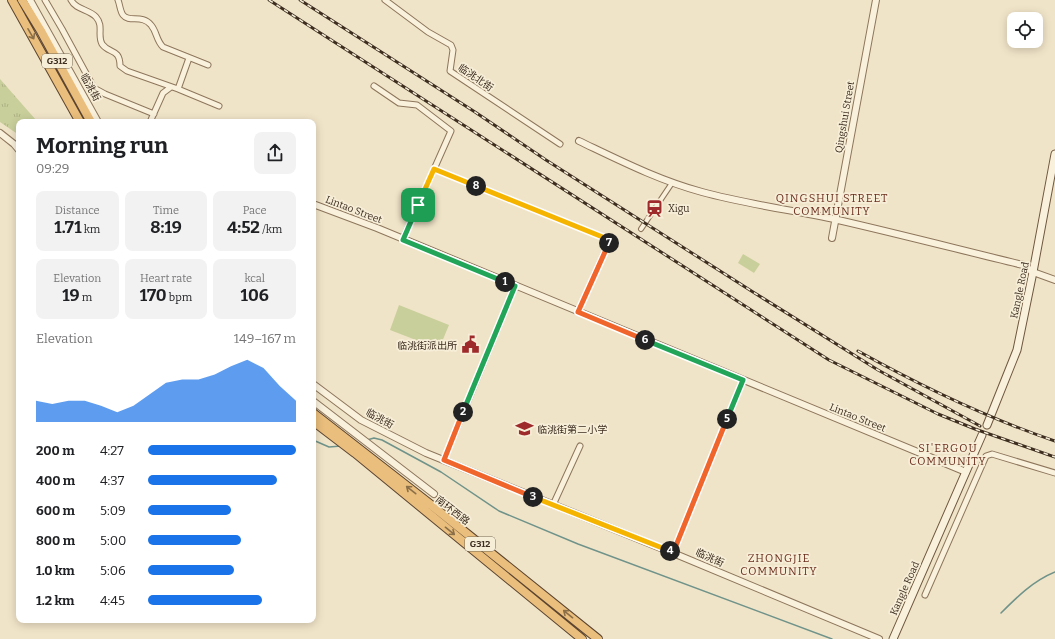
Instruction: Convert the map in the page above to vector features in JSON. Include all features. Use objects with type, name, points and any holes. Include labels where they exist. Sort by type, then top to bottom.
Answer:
[{"type":"highway","name":"G312","points":[[12,0],[78,119]]},
{"type":"highway","name":"G312","points":[[22,0],[41,31],[89,119]]},
{"type":"highway","name":"南环西路","points":[[316,416],[582,639]]},
{"type":"highway","name":"南环西路","points":[[316,423],[435,508],[598,639]]},
{"type":"main road","name":"Kangle Road","points":[[987,425],[1015,356],[1033,272],[1055,154]]},
{"type":"main road","name":"Kangle Road","points":[[893,639],[982,436]]},
{"type":"street","name":"临洮街","points":[[30,0],[96,119]]},
{"type":"street","points":[[45,0],[94,88],[154,114]]},
{"type":"street","points":[[71,0],[76,7],[90,12],[95,16],[101,28],[101,42],[105,47],[119,57],[120,66],[127,71],[178,89],[219,106]]},
{"type":"street","points":[[118,0],[121,12],[126,17],[129,19],[142,19],[152,26],[158,43],[163,47],[208,65]]},
{"type":"street","name":"临洮北街","points":[[385,0],[428,32],[451,45],[453,50],[450,71],[560,144]]},
{"type":"street","name":"Qingshui Street","points":[[832,238],[876,0]]},
{"type":"street","points":[[178,89],[189,58]]},
{"type":"street","points":[[374,86],[399,103],[417,105],[451,131],[403,240]]},
{"type":"street","points":[[152,119],[163,92],[171,87]]},
{"type":"street","points":[[0,133],[16,146]]},
{"type":"street","points":[[579,141],[638,170],[701,192],[751,204],[836,220],[1023,265],[1033,272],[1055,280]]},
{"type":"street","points":[[434,169],[610,240],[578,312]]},
{"type":"street","points":[[641,229],[672,183]]},
{"type":"street","name":"Lintao Street","points":[[316,205],[966,472]]},
{"type":"street","points":[[444,460],[515,286]]},
{"type":"street","points":[[673,553],[743,380]]},
{"type":"street","name":"临洮街","points":[[316,386],[361,420],[426,453],[673,553],[879,639]]},
{"type":"street","points":[[316,403],[434,494]]},
{"type":"street","points":[[553,505],[580,446]]},
{"type":"street","points":[[925,595],[986,456],[992,454],[1055,473]]},
{"type":"green space","points":[[0,79],[35,119],[16,119],[16,133],[0,122]]},
{"type":"green space","points":[[743,254],[760,264],[754,273],[738,263]]},
{"type":"green space","points":[[399,305],[449,325],[439,349],[390,330]]},
{"type":"waterway","points":[[367,440],[374,438],[382,440],[441,472],[499,511],[578,544],[832,639]]},
{"type":"waterway","points":[[316,441],[329,447],[341,446]]},
{"type":"waterway","points":[[1001,613],[1019,595],[1032,585],[1055,572]]},
{"type":"railway","points":[[269,0],[829,360],[938,414],[975,429],[1055,457]]},
{"type":"railway","points":[[300,0],[475,112],[546,160],[753,292],[878,370],[980,426]]},
{"type":"railway","points":[[858,351],[906,377],[979,412],[1055,441]]},
{"type":"place","name":"Xigu","points":[[655,208]]},
{"type":"place","name":"临洮街派出所","points":[[470,345]]},
{"type":"place","name":"临洮街第二小学","points":[[524,429]]},
{"type":"district","name":"QINGSHUI STREET COMMUNITY","points":[[832,204]]},
{"type":"district","name":"SI'ERGOU COMMUNITY","points":[[948,454]]},
{"type":"district","name":"ZHONGJIE COMMUNITY","points":[[779,564]]},
{"type":"route","points":[[434,169],[610,240],[578,312],[743,380],[673,553],[444,460],[515,286],[403,240],[418,205],[434,169]]}]
